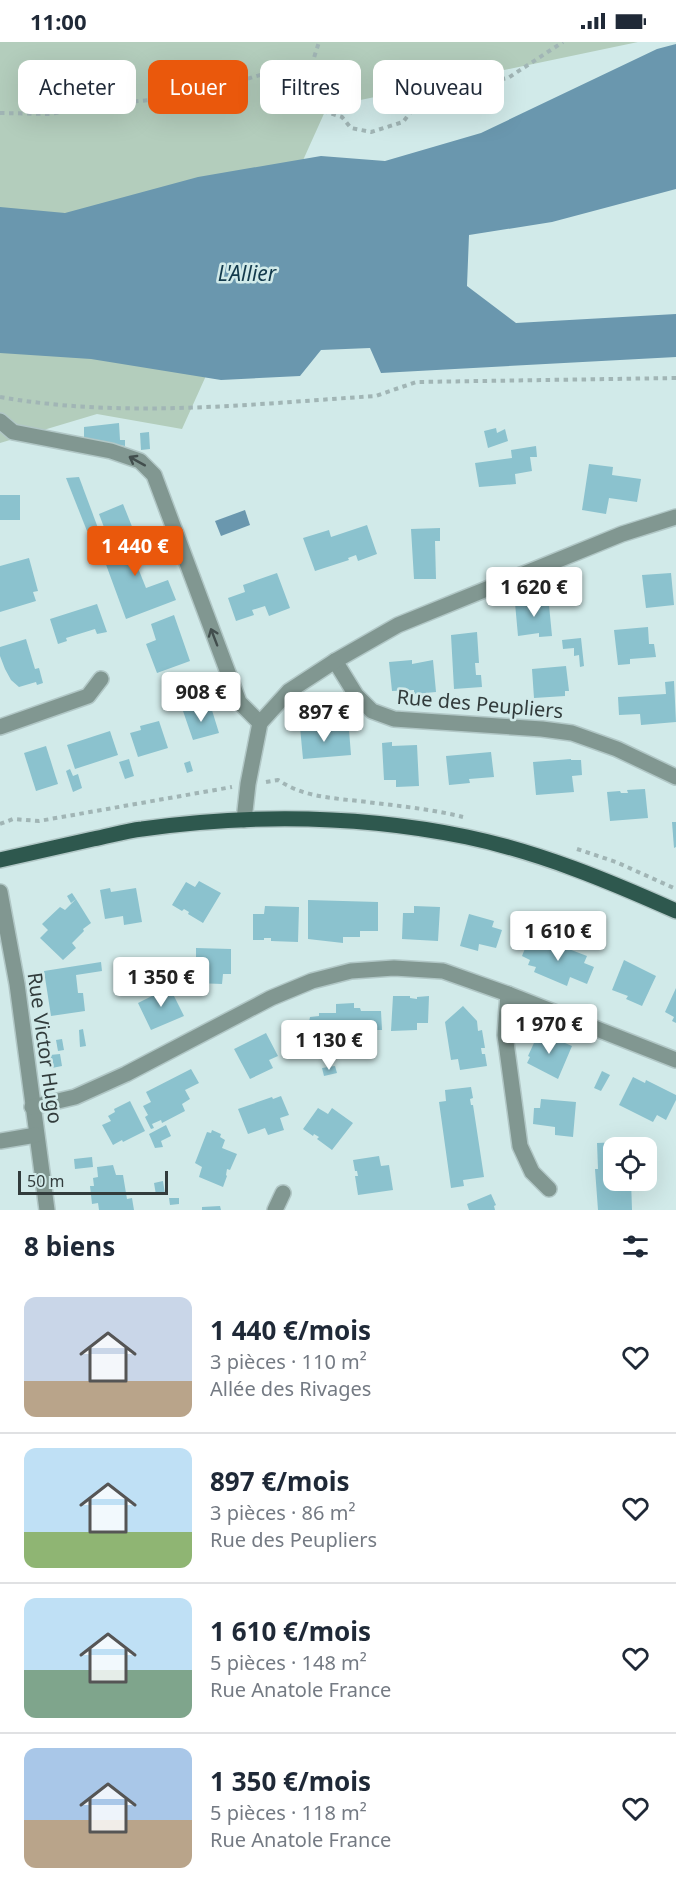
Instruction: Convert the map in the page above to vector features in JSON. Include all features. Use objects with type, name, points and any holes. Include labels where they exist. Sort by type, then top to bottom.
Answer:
[{"type":"main road","points":[[0,860],[139,829],[244,820],[320,819],[395,826],[467,837],[537,856],[616,884],[676,911]]},
{"type":"street","points":[[0,421],[14,432],[111,450],[140,461],[154,475],[239,702],[260,723]]},
{"type":"street","points":[[244,820],[248,784],[260,723],[289,691],[334,661],[398,625],[622,534],[676,517]]},
{"type":"street","name":"Rue des Peupliers","points":[[334,661],[356,694],[372,711],[394,719],[542,729],[572,734],[617,749],[676,777]]},
{"type":"street","points":[[0,727],[88,696],[101,679]]},
{"type":"street","name":"Rue Victor Hugo","points":[[0,892],[17,984],[47,1210]]},
{"type":"street","points":[[32,1107],[75,1097],[126,1074],[271,998],[312,981],[351,971],[394,968],[443,971],[676,1060]]},
{"type":"street","points":[[508,994],[505,1035],[520,1146],[532,1172],[549,1189]]},
{"type":"street","points":[[0,1141],[36,1135]]},
{"type":"street","points":[[275,1210],[283,1193]]},
{"type":"path","points":[[313,60],[319,42]]},
{"type":"path","points":[[333,114],[342,117],[351,128],[371,132],[403,122],[413,109],[458,95],[478,83],[508,78],[563,42]]},
{"type":"path","points":[[0,113],[50,114],[105,104],[151,100],[207,110],[240,81],[260,74]]},
{"type":"path","points":[[0,397],[40,404],[124,410],[376,396],[416,382],[676,378]]},
{"type":"green space","points":[[0,42],[638,42],[504,70],[504,60],[373,60],[373,97],[361,100],[361,60],[260,60],[260,114],[324,114],[182,429],[97,414],[0,443]]},
{"type":"water","name":"L'Allier","points":[[676,44],[676,189],[552,222],[469,235],[467,286],[516,323],[676,314],[676,357],[381,373],[370,348],[321,350],[300,376],[221,380],[91,359],[0,353],[0,207],[65,213],[198,177],[321,156],[385,161],[481,133],[657,49]]},
{"type":"water","points":[[245,510],[250,525],[221,536],[215,521]]},
{"type":"building","points":[[119,423],[120,440],[125,440],[125,446],[84,439],[84,427]]},
{"type":"building","points":[[496,428],[497,433],[505,429],[508,441],[488,448],[484,431]]},
{"type":"building","points":[[149,432],[150,449],[141,450],[140,433]]},
{"type":"building","points":[[536,446],[537,457],[530,457],[532,471],[515,474],[516,484],[479,487],[475,463],[512,458],[511,450]]},
{"type":"building","points":[[589,464],[613,467],[612,475],[641,479],[637,502],[609,498],[606,514],[582,510]]},
{"type":"building","points":[[79,477],[98,528],[87,531],[66,478]]},
{"type":"building","points":[[0,495],[20,495],[20,520],[0,520]]},
{"type":"building","points":[[123,504],[133,529],[108,538],[99,514]]},
{"type":"building","points":[[367,525],[377,554],[358,561],[356,555],[348,558],[349,560],[315,571],[303,538],[329,530],[331,537]]},
{"type":"building","points":[[440,528],[440,541],[435,541],[436,579],[414,579],[411,529]]},
{"type":"building","points":[[150,533],[158,555],[136,563],[146,588],[168,580],[176,600],[126,619],[101,551]]},
{"type":"building","points":[[29,558],[38,591],[33,592],[36,601],[0,612],[0,566]]},
{"type":"building","points":[[277,573],[290,608],[269,616],[265,606],[252,610],[254,615],[236,621],[228,598],[245,592],[243,585]]},
{"type":"building","points":[[671,573],[674,605],[646,608],[642,575]]},
{"type":"building","points":[[552,600],[552,605],[549,605],[552,636],[539,637],[539,633],[518,636],[515,603]]},
{"type":"building","points":[[97,604],[107,632],[97,634],[95,629],[66,638],[67,641],[58,644],[50,619]]},
{"type":"building","points":[[174,615],[190,661],[157,673],[146,644],[156,640],[151,624]]},
{"type":"building","points":[[648,627],[649,644],[654,644],[656,657],[630,659],[630,664],[618,665],[614,630]]},
{"type":"building","points":[[477,632],[479,663],[475,663],[476,675],[481,675],[482,687],[454,689],[451,635]]},
{"type":"building","points":[[581,638],[584,666],[580,667],[579,655],[574,656],[574,648],[563,649],[562,640]]},
{"type":"building","points":[[26,639],[35,669],[39,668],[43,683],[37,685],[36,682],[19,687],[11,680],[5,669],[0,656],[0,647]]},
{"type":"building","points":[[412,660],[412,664],[433,660],[436,692],[414,694],[414,690],[392,691],[389,662]]},
{"type":"building","points":[[566,666],[569,691],[565,691],[565,696],[534,698],[532,669]]},
{"type":"building","points":[[674,681],[676,722],[641,725],[640,714],[619,715],[618,697],[666,694],[665,682]]},
{"type":"building","points":[[199,707],[200,710],[211,707],[219,733],[193,740],[183,711]]},
{"type":"building","points":[[159,721],[168,748],[138,757],[130,733],[141,730],[140,726]]},
{"type":"building","points":[[320,726],[321,731],[349,730],[351,755],[303,759],[300,727]]},
{"type":"building","points":[[110,731],[118,755],[75,769],[67,745]]},
{"type":"building","points":[[392,742],[392,746],[417,745],[419,786],[396,787],[396,780],[384,780],[382,743]]},
{"type":"building","points":[[46,746],[58,784],[36,791],[24,753]]},
{"type":"building","points":[[491,752],[494,777],[469,779],[470,783],[449,785],[446,756]]},
{"type":"building","points":[[129,759],[134,776],[125,779],[119,762]]},
{"type":"building","points":[[581,760],[582,775],[572,776],[574,792],[536,795],[533,762]]},
{"type":"building","points":[[190,761],[193,771],[187,773],[184,763]]},
{"type":"building","points":[[70,769],[73,776],[78,774],[82,788],[73,792],[66,771]]},
{"type":"building","points":[[645,789],[648,818],[610,821],[607,792],[628,793],[627,790]]},
{"type":"building","points":[[672,822],[676,822],[676,847],[674,848]]},
{"type":"building","points":[[199,881],[221,893],[203,923],[184,909],[182,911],[172,905],[186,882],[195,887]]},
{"type":"building","points":[[110,888],[111,892],[136,888],[142,922],[124,925],[123,916],[105,919],[100,890]]},
{"type":"building","points":[[72,893],[76,899],[71,903],[67,896]]},
{"type":"building","points":[[76,899],[91,923],[72,943],[76,948],[63,960],[40,938],[48,930],[42,924],[60,907],[65,910]]},
{"type":"building","points":[[308,900],[378,902],[378,931],[360,931],[360,937],[343,937],[343,943],[308,939]]},
{"type":"building","points":[[265,906],[299,907],[298,942],[271,941],[271,938],[253,940],[253,914],[264,914]]},
{"type":"building","points":[[414,906],[440,907],[438,941],[402,939],[403,913],[414,913]]},
{"type":"building","points":[[469,914],[494,921],[492,927],[502,930],[496,948],[479,944],[478,951],[460,946]]},
{"type":"building","points":[[540,938],[587,956],[584,963],[594,967],[587,984],[570,977],[567,986],[534,972],[536,967],[528,965],[530,960],[522,956],[528,941],[537,945]]},
{"type":"building","points":[[196,948],[231,949],[231,974],[223,974],[222,984],[195,983],[199,966],[196,965]]},
{"type":"building","points":[[624,960],[656,976],[642,1006],[626,999],[628,996],[612,990]]},
{"type":"building","points":[[101,962],[102,971],[76,975],[78,993],[83,993],[85,1011],[51,1016],[44,971]]},
{"type":"building","points":[[168,984],[184,1016],[151,1030],[138,1003],[154,995],[153,992]]},
{"type":"building","points":[[676,988],[676,1023],[672,1021],[674,1017],[665,1012]]},
{"type":"building","points":[[393,996],[410,996],[410,998],[417,999],[417,997],[429,996],[428,1023],[417,1023],[417,1030],[391,1031]]},
{"type":"building","points":[[354,1003],[354,1008],[360,1008],[361,1011],[381,1011],[382,1030],[373,1030],[374,1043],[362,1044],[362,1038],[337,1038],[337,1047],[303,1048],[302,1022],[309,1022],[310,1017],[319,1016],[319,1013],[336,1013],[336,1004]]},
{"type":"building","points":[[463,1006],[477,1021],[478,1031],[482,1030],[485,1048],[481,1048],[482,1054],[485,1054],[487,1066],[460,1070],[458,1059],[451,1060],[445,1022]]},
{"type":"building","points":[[83,1029],[86,1046],[80,1047],[79,1030]]},
{"type":"building","points":[[539,1032],[572,1046],[558,1079],[527,1063]]},
{"type":"building","points":[[266,1033],[278,1056],[269,1060],[273,1068],[250,1079],[234,1049]]},
{"type":"building","points":[[62,1039],[64,1050],[58,1051],[56,1040]]},
{"type":"building","points":[[60,1054],[62,1066],[52,1068],[50,1055]]},
{"type":"building","points":[[335,1066],[337,1073],[324,1076],[322,1068]]},
{"type":"building","points":[[191,1069],[199,1083],[185,1090],[190,1099],[182,1104],[185,1111],[162,1123],[161,1120],[152,1124],[154,1128],[151,1129],[143,1106],[151,1102],[146,1092]]},
{"type":"building","points":[[602,1071],[610,1075],[601,1091],[594,1088]]},
{"type":"building","points":[[633,1077],[645,1083],[646,1080],[676,1095],[676,1100],[666,1120],[657,1115],[653,1122],[619,1105]]},
{"type":"building","points":[[471,1087],[473,1098],[470,1099],[473,1105],[484,1177],[463,1180],[464,1186],[451,1188],[439,1102],[446,1101],[445,1090]]},
{"type":"building","points":[[281,1096],[289,1115],[280,1118],[284,1130],[268,1135],[265,1128],[248,1134],[238,1109]]},
{"type":"building","points":[[541,1099],[576,1102],[573,1137],[555,1135],[555,1127],[533,1124],[534,1108],[540,1108]]},
{"type":"building","points":[[130,1101],[145,1131],[113,1145],[102,1125],[111,1121],[108,1116],[115,1112],[114,1109]]},
{"type":"building","points":[[318,1108],[328,1114],[332,1108],[353,1123],[332,1150],[317,1139],[319,1137],[303,1129]]},
{"type":"building","points":[[166,1125],[171,1136],[161,1141],[163,1147],[155,1148],[149,1134]]},
{"type":"building","points":[[212,1130],[221,1134],[220,1137],[225,1140],[222,1148],[237,1154],[230,1170],[227,1169],[223,1187],[199,1177],[202,1167],[195,1163],[207,1132],[211,1133]]},
{"type":"building","points":[[597,1143],[603,1143],[603,1191],[631,1191],[632,1210],[598,1210],[595,1169],[598,1169]]},
{"type":"building","points":[[379,1156],[381,1166],[389,1165],[393,1190],[358,1195],[355,1176],[358,1176],[353,1160]]},
{"type":"building","points":[[92,1157],[93,1167],[75,1169],[74,1159]]},
{"type":"building","points":[[113,1165],[116,1175],[123,1175],[127,1199],[132,1198],[134,1210],[99,1210],[98,1203],[92,1204],[90,1186],[94,1186],[93,1178],[98,1177],[97,1167]]},
{"type":"building","points":[[163,1181],[165,1194],[156,1195],[154,1183]]},
{"type":"building","points":[[491,1194],[496,1205],[495,1210],[469,1210],[467,1204]]},
{"type":"building","points":[[169,1198],[179,1198],[179,1204],[170,1205]]},
{"type":"building","points":[[220,1206],[221,1210],[202,1210],[202,1207]]}]
